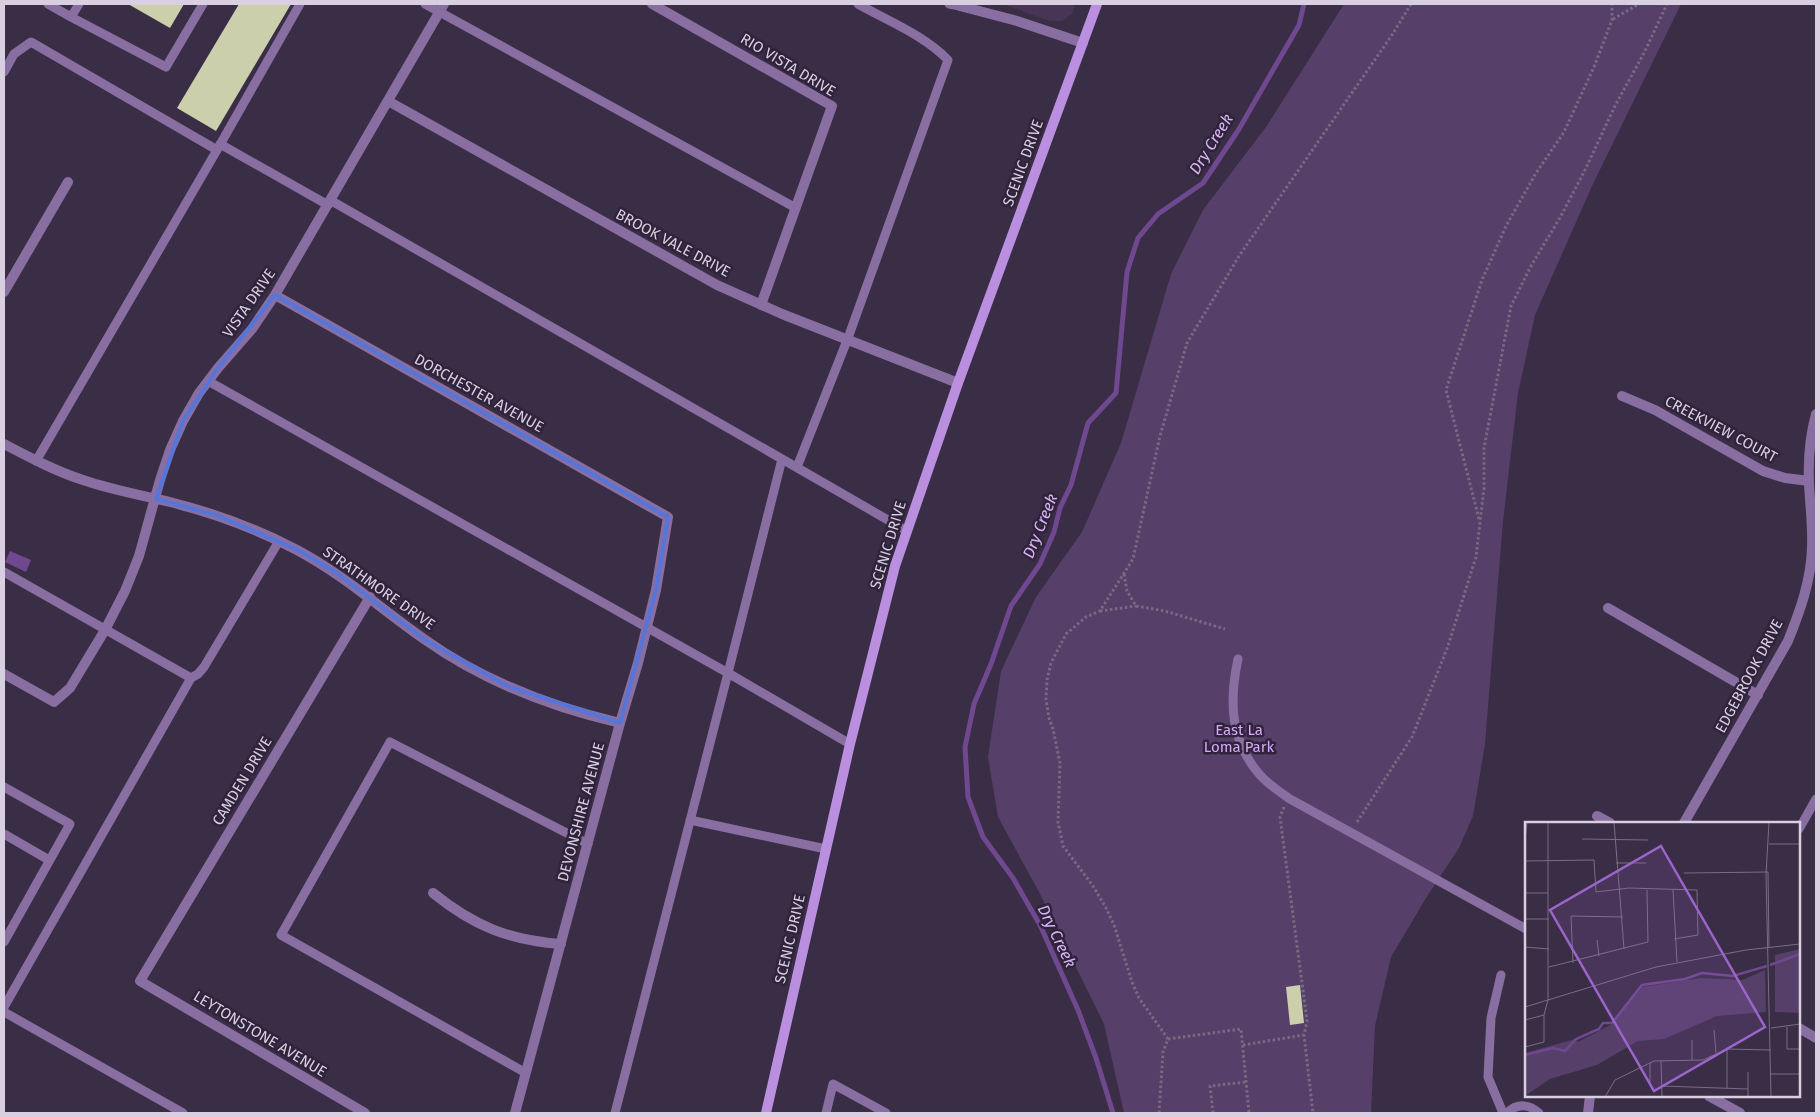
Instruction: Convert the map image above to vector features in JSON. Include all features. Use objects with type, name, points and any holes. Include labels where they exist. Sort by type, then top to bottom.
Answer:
[{"type":"main road","name":"SCENIC DRIVE","points":[[766,1113],[850,744],[895,566],[958,383],[1097,4]]},
{"type":"street","name":"RIO VISTA DRIVE","points":[[652,4],[832,106],[761,305]]},
{"type":"street","points":[[954,5],[1017,21],[1083,43]]},
{"type":"street","name":"VISTA DRIVE","points":[[4,674],[54,702],[70,688],[105,630],[125,591],[139,556],[170,450],[183,421],[208,381],[252,329],[275,295],[442,8]]},
{"type":"street","name":"BROOK VALE DRIVE","points":[[388,101],[717,285],[761,305],[958,383]]},
{"type":"street","points":[[4,292],[68,182]]},
{"type":"street","name":"DORCHESTER AVENUE","points":[[275,295],[668,517]]},
{"type":"street","name":"CREEKVIEW COURT","points":[[1622,396],[1655,410],[1763,471],[1785,478],[1809,481]]},
{"type":"street","name":"EDGEBROOK DRIVE","points":[[1685,822],[1788,641],[1801,610],[1808,582],[1812,549],[1809,481],[1810,448],[1816,414]]},
{"type":"street","name":"STRATHMORE DRIVE","points":[[4,444],[36,461],[81,480],[216,515],[251,528],[298,550],[338,574],[425,640],[464,664],[507,686],[568,709],[620,723]]},
{"type":"street","name":"DEVONSHIRE AVENUE","points":[[515,1113],[620,723],[638,663],[656,590],[668,517]]},
{"type":"street","name":"CAMDEN DRIVE","points":[[140,981],[370,597]]},
{"type":"street","points":[[1608,608],[1758,694]]},
{"type":"street","points":[[1597,816],[1608,822]]},
{"type":"street","points":[[433,893],[452,908],[478,924],[506,935],[536,942],[561,944]]},
{"type":"street","name":"LEYTONSTONE AVENUE","points":[[140,981],[365,1113]]},
{"type":"street","points":[[1800,1029],[1816,1038]]},
{"type":"street","points":[[1588,1113],[1590,1097]]},
{"type":"street","points":[[1711,1097],[1740,1113]]},
{"type":"lane","points":[[48,4],[71,18],[166,67],[203,4]]},
{"type":"lane","points":[[71,18],[79,4]]},
{"type":"lane","points":[[36,461],[300,4]]},
{"type":"lane","points":[[425,4],[442,8],[796,208]]},
{"type":"lane","points":[[797,467],[848,338],[948,60],[939,51],[919,38],[858,4]]},
{"type":"lane","points":[[4,72],[14,54],[31,42],[219,147],[329,202],[907,531]]},
{"type":"lane","points":[[208,381],[647,627],[850,744]]},
{"type":"lane","points":[[615,1113],[782,459]]},
{"type":"lane","points":[[4,1007],[191,678],[204,667],[279,541]]},
{"type":"lane","points":[[4,572],[191,678]]},
{"type":"lane","points":[[1238,659],[1233,684],[1232,704],[1235,725],[1248,761],[1261,777],[1290,799],[1525,928]]},
{"type":"lane","points":[[526,1073],[281,935],[390,742],[588,844]]},
{"type":"lane","points":[[4,787],[70,824],[4,942]]},
{"type":"lane","points":[[1800,826],[1816,799]]},
{"type":"lane","points":[[690,820],[826,849]]},
{"type":"lane","points":[[4,834],[49,860]]},
{"type":"lane","points":[[1501,975],[1491,1018],[1488,1077],[1503,1113]]},
{"type":"lane","points":[[4,1012],[183,1113]]},
{"type":"lane","points":[[826,1113],[833,1084],[886,1113]]},
{"type":"lane","points":[[1507,1113],[1514,1107],[1520,1106],[1533,1108],[1539,1113]]},
{"type":"path","points":[[1100,611],[1133,559],[1160,436],[1187,343],[1239,256],[1412,4]]},
{"type":"path","points":[[1480,522],[1446,390],[1482,280],[1502,235],[1536,173],[1564,132],[1594,67],[1612,20],[1612,4]]},
{"type":"path","points":[[1612,20],[1639,4]]},
{"type":"path","points":[[1360,817],[1412,737],[1448,646],[1476,557],[1484,488],[1484,448],[1511,306],[1531,266],[1561,216],[1585,170],[1667,4]]},
{"type":"path","points":[[1124,574],[1127,591],[1136,606]]},
{"type":"path","points":[[1168,1039],[1139,998],[1114,925],[1093,886],[1063,846],[1058,822],[1060,763],[1049,718],[1046,698],[1047,680],[1051,663],[1066,634],[1086,616],[1100,611],[1136,606],[1165,611],[1225,629]]},
{"type":"path","points":[[1290,799],[1280,817],[1307,1021],[1304,1035],[1313,1113]]},
{"type":"path","points":[[1168,1039],[1241,1028],[1249,1113]]},
{"type":"path","points":[[1242,1045],[1304,1035]]},
{"type":"path","points":[[1158,1113],[1164,1052],[1168,1039]]},
{"type":"path","points":[[1213,1113],[1210,1086],[1246,1082]]},
{"type":"highlighted area","points":[[275,295],[668,517],[656,590],[620,723],[507,686],[425,640],[338,574],[298,550],[216,515],[156,499],[183,421],[218,368]]},
{"type":"shaded area","points":[[1002,4],[1075,4],[1072,14],[1062,21],[1049,21]]},
{"type":"shaded area","points":[[10,551],[31,560],[26,572],[5,562]]},
{"type":"green space","name":"East La Loma Park","points":[[1344,4],[1681,4],[1592,186],[1535,315],[1518,393],[1503,521],[1485,744],[1473,816],[1459,848],[1426,898],[1391,957],[1375,1026],[1371,1113],[1124,1113],[1104,1024],[1039,892],[998,817],[988,757],[1001,671],[1036,597],[1082,532],[1121,443],[1171,274],[1203,210],[1266,127]]},
{"type":"building","points":[[128,4],[184,4],[170,28]]},
{"type":"building","points":[[239,4],[291,4],[216,131],[177,108]]},
{"type":"building","points":[[1300,985],[1304,1023],[1290,1025],[1286,987]]},
{"type":"waterway","name":"Dry Creek","points":[[1113,1113],[1096,1058],[1078,1010],[1040,925],[1013,878],[983,837],[968,797],[965,747],[974,704],[991,664],[1011,606],[1040,564],[1054,532],[1060,508],[1071,485],[1088,423],[1116,393],[1127,272],[1138,238],[1158,214],[1203,183],[1239,129],[1299,25],[1304,4]]}]
